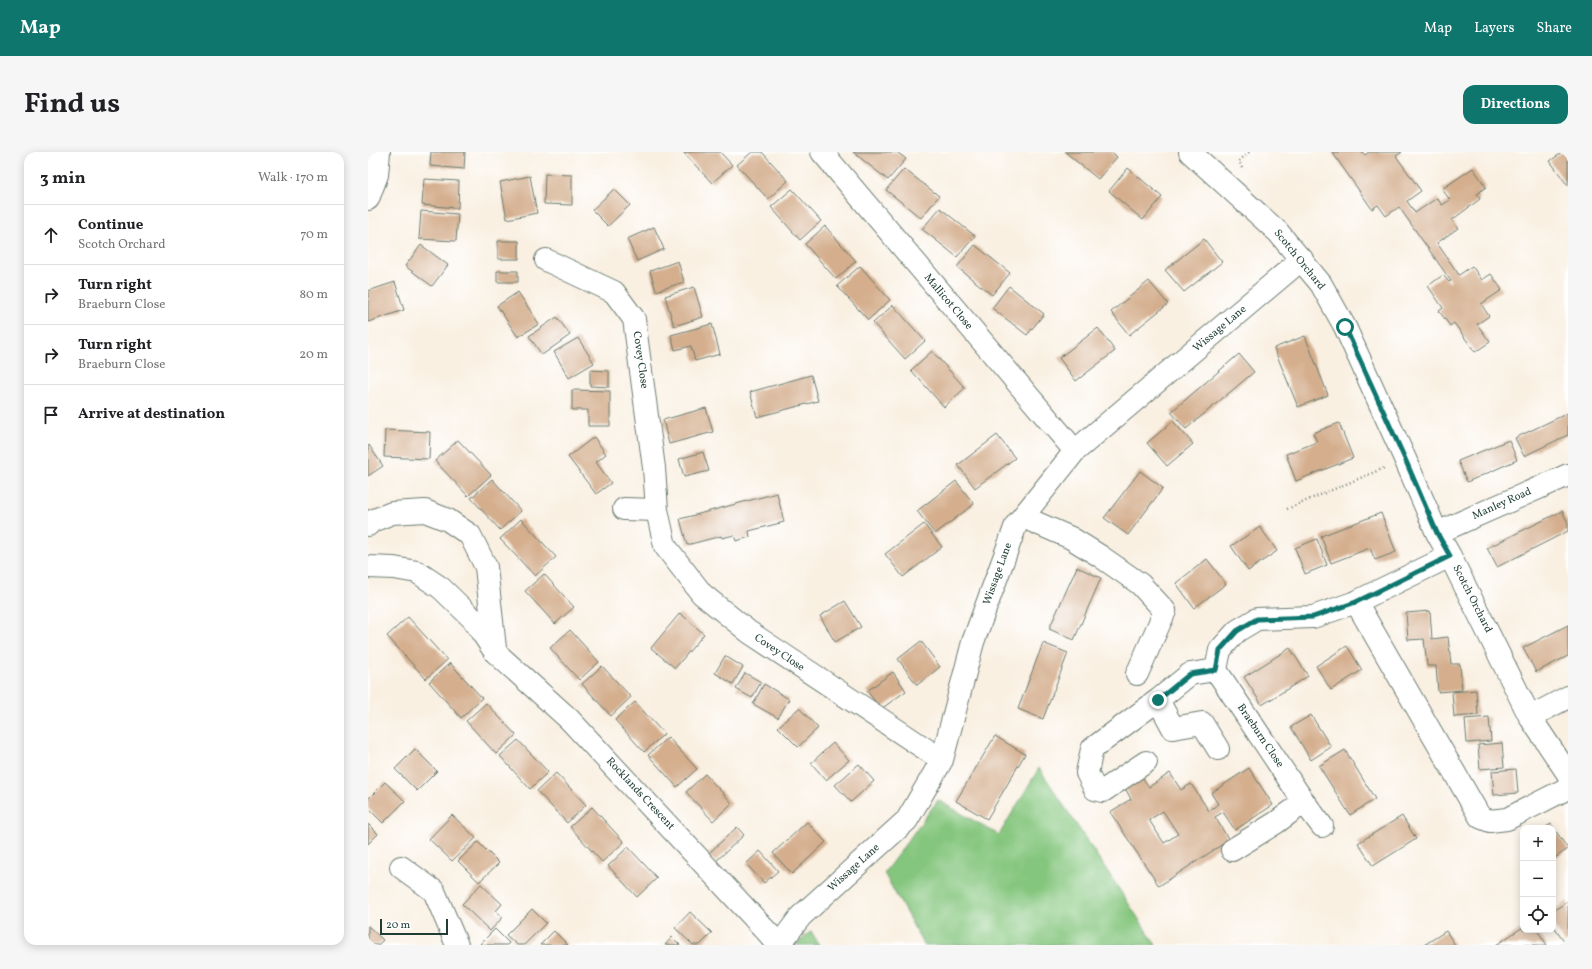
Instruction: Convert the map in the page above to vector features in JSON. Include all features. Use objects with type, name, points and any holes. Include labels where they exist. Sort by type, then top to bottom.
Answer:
[{"type":"street","points":[[368,199],[377,175],[379,152]]},
{"type":"street","name":"Mallicot Close","points":[[822,152],[1075,451]]},
{"type":"street","name":"Scotch Orchard","points":[[1190,152],[1278,232],[1302,259],[1321,284],[1345,327],[1437,533],[1450,556],[1530,717],[1568,774]]},
{"type":"street","name":"Wissage Lane","points":[[779,945],[801,916],[907,820],[942,760],[973,642],[1016,525],[1075,451],[1302,259]]},
{"type":"street","name":"Covey Close","points":[[546,260],[614,292],[634,319],[654,468],[657,510],[665,546],[702,594],[749,632],[942,760]]},
{"type":"street","name":"Manley Road","points":[[1437,533],[1568,475]]},
{"type":"street","points":[[624,509],[657,510]]},
{"type":"street","points":[[368,525],[372,521],[392,513],[425,511],[448,520],[470,535],[486,567],[495,652]]},
{"type":"street","points":[[1023,517],[1071,538],[1100,556],[1140,584],[1165,611],[1137,674]]},
{"type":"street","points":[[1146,762],[1102,790],[1095,789],[1086,773],[1092,749],[1190,674],[1216,670],[1220,650],[1237,631],[1257,619],[1313,617],[1356,602],[1450,556]]},
{"type":"street","name":"Rocklands Crescent","points":[[368,567],[394,568],[417,572],[441,588],[473,619],[495,652],[569,719],[770,934],[776,945]]},
{"type":"street","points":[[1356,602],[1480,817],[1490,821],[1507,820],[1568,788]]},
{"type":"street","name":"Braeburn Close","points":[[1216,670],[1304,802],[1322,826]]},
{"type":"street","points":[[1530,717],[1568,697]]},
{"type":"street","points":[[1158,700],[1173,728],[1202,723],[1218,749]]},
{"type":"street","points":[[1232,850],[1277,822],[1304,802]]},
{"type":"street","points":[[401,867],[434,892],[457,945]]},
{"type":"path","points":[[1287,509],[1405,459]]},
{"type":"green space","points":[[1039,768],[1156,945],[924,945],[884,873],[938,800],[999,835]]},
{"type":"green space","points":[[811,931],[819,945],[796,945]]},
{"type":"building","points":[[431,152],[465,152],[464,169],[430,166]]},
{"type":"building","points":[[683,152],[720,152],[732,165],[712,183]]},
{"type":"building","points":[[752,152],[762,152],[788,181],[768,199],[737,165]]},
{"type":"building","points":[[853,152],[897,152],[906,159],[888,180]]},
{"type":"building","points":[[1065,152],[1112,152],[1117,157],[1098,179]]},
{"type":"building","points":[[1332,152],[1362,152],[1365,155],[1369,152],[1402,152],[1396,156],[1421,191],[1407,201],[1415,213],[1437,198],[1442,205],[1450,200],[1442,189],[1473,168],[1486,187],[1477,194],[1480,199],[1452,220],[1458,228],[1437,243],[1459,275],[1472,266],[1482,280],[1491,274],[1502,290],[1481,304],[1489,316],[1477,324],[1490,342],[1475,352],[1454,323],[1450,326],[1439,311],[1443,308],[1428,286],[1443,275],[1449,282],[1451,281],[1399,207],[1386,216],[1378,205],[1372,209]]},
{"type":"building","points":[[1563,152],[1568,152],[1568,186],[1550,161]]},
{"type":"building","points":[[1128,168],[1162,197],[1143,220],[1109,191]]},
{"type":"building","points":[[904,169],[939,196],[921,218],[886,190]]},
{"type":"building","points":[[545,174],[572,175],[572,205],[544,204]]},
{"type":"building","points":[[530,176],[537,213],[507,219],[500,182]]},
{"type":"building","points":[[424,179],[459,181],[458,208],[422,205]]},
{"type":"building","points":[[614,189],[630,205],[608,226],[592,210]]},
{"type":"building","points":[[792,189],[821,221],[800,240],[771,207]]},
{"type":"building","points":[[940,208],[975,236],[957,257],[922,229]]},
{"type":"building","points":[[421,211],[458,214],[456,241],[419,239]]},
{"type":"building","points":[[825,226],[856,261],[836,279],[805,244]]},
{"type":"building","points":[[654,227],[664,249],[637,261],[627,239]]},
{"type":"building","points":[[1204,239],[1222,262],[1184,292],[1165,270]]},
{"type":"building","points":[[498,241],[519,241],[519,259],[498,259]]},
{"type":"building","points":[[421,245],[448,265],[432,286],[405,266]]},
{"type":"building","points":[[975,245],[1010,273],[992,295],[957,267]]},
{"type":"building","points":[[678,261],[684,282],[656,291],[650,271]]},
{"type":"building","points":[[860,266],[890,300],[868,320],[837,286]]},
{"type":"building","points":[[497,271],[518,271],[518,282],[497,282]]},
{"type":"building","points":[[1149,281],[1168,304],[1129,335],[1111,312]]},
{"type":"building","points":[[395,282],[404,310],[368,322],[368,291]]},
{"type":"building","points":[[1009,286],[1044,314],[1027,335],[992,308]]},
{"type":"building","points":[[694,287],[703,317],[674,326],[665,296]]},
{"type":"building","points":[[518,292],[539,324],[518,337],[497,306]]},
{"type":"building","points":[[893,305],[925,341],[905,359],[873,323]]},
{"type":"building","points":[[557,317],[570,335],[542,355],[529,336]]},
{"type":"building","points":[[712,324],[720,354],[695,361],[691,346],[675,350],[671,335]]},
{"type":"building","points":[[1098,328],[1115,351],[1076,381],[1059,358]]},
{"type":"building","points":[[1305,336],[1328,395],[1298,407],[1274,348]]},
{"type":"building","points":[[578,338],[594,363],[569,378],[554,352]]},
{"type":"building","points":[[932,351],[965,388],[944,407],[911,370]]},
{"type":"building","points":[[1239,354],[1254,372],[1186,429],[1171,412]]},
{"type":"building","points":[[590,370],[609,371],[609,387],[590,386]]},
{"type":"building","points":[[811,375],[818,401],[757,417],[750,392]]},
{"type":"building","points":[[572,390],[610,391],[610,426],[588,426],[588,410],[572,410]]},
{"type":"building","points":[[706,408],[713,432],[669,444],[663,420]]},
{"type":"building","points":[[1568,413],[1568,435],[1524,456],[1515,438]]},
{"type":"building","points":[[1173,421],[1193,444],[1167,466],[1147,443]]},
{"type":"building","points":[[1339,423],[1353,458],[1296,481],[1286,454],[1317,442],[1313,433]]},
{"type":"building","points":[[385,430],[430,432],[429,459],[384,457]]},
{"type":"building","points":[[997,435],[1015,458],[975,488],[958,465]]},
{"type":"building","points":[[594,437],[606,454],[596,462],[611,483],[596,494],[568,457]]},
{"type":"building","points":[[458,440],[491,475],[468,496],[435,461]]},
{"type":"building","points":[[1509,440],[1517,460],[1467,482],[1458,461]]},
{"type":"building","points":[[369,445],[383,466],[368,476],[368,446]]},
{"type":"building","points":[[703,452],[709,471],[684,477],[679,459]]},
{"type":"building","points":[[1140,471],[1163,488],[1128,535],[1104,518]]},
{"type":"building","points":[[492,479],[521,511],[500,530],[471,498]]},
{"type":"building","points":[[956,481],[974,504],[935,534],[917,511]]},
{"type":"building","points":[[777,493],[784,522],[749,531],[750,537],[736,541],[734,535],[722,538],[721,536],[687,545],[680,519]]},
{"type":"building","points":[[1562,511],[1568,523],[1568,531],[1497,567],[1487,548]]},
{"type":"building","points":[[1381,513],[1396,552],[1375,560],[1370,548],[1331,563],[1321,536]]},
{"type":"building","points":[[521,519],[556,557],[535,576],[500,539]]},
{"type":"building","points":[[924,524],[942,547],[903,577],[885,554]]},
{"type":"building","points":[[1260,527],[1277,551],[1248,571],[1231,546]]},
{"type":"building","points":[[1317,539],[1327,565],[1305,574],[1295,548]]},
{"type":"building","points":[[1207,559],[1226,584],[1194,608],[1176,583]]},
{"type":"building","points":[[1077,567],[1101,578],[1074,640],[1049,629]]},
{"type":"building","points":[[544,574],[574,607],[555,624],[525,591]]},
{"type":"building","points":[[845,601],[861,627],[835,642],[820,616]]},
{"type":"building","points":[[1430,611],[1432,639],[1448,637],[1451,664],[1460,664],[1462,690],[1438,692],[1436,666],[1427,666],[1424,639],[1408,640],[1406,613]]},
{"type":"building","points":[[680,613],[704,634],[675,668],[651,648]]},
{"type":"building","points":[[408,617],[447,660],[426,679],[387,636]]},
{"type":"building","points":[[1568,625],[1568,656],[1536,672],[1523,648]]},
{"type":"building","points":[[570,630],[599,662],[579,680],[550,648]]},
{"type":"building","points":[[921,641],[940,667],[917,685],[898,659]]},
{"type":"building","points":[[1043,643],[1068,653],[1043,719],[1018,709]]},
{"type":"building","points":[[1347,646],[1362,670],[1331,690],[1316,666]]},
{"type":"building","points":[[1290,648],[1308,676],[1262,705],[1244,677]]},
{"type":"building","points":[[725,656],[743,667],[733,684],[715,673]]},
{"type":"building","points":[[450,663],[482,698],[461,718],[429,682]]},
{"type":"building","points":[[602,666],[631,697],[611,716],[582,684]]},
{"type":"building","points":[[893,672],[906,691],[881,709],[867,691]]},
{"type":"building","points":[[745,673],[761,682],[752,698],[736,689]]},
{"type":"building","points":[[764,684],[789,699],[778,718],[753,704]]},
{"type":"building","points":[[1476,690],[1478,715],[1454,717],[1452,692]]},
{"type":"building","points":[[635,702],[664,734],[644,752],[615,720]]},
{"type":"building","points":[[486,703],[516,735],[496,754],[466,721]]},
{"type":"building","points":[[799,708],[818,728],[798,747],[778,727]]},
{"type":"building","points":[[1311,715],[1331,747],[1311,760],[1291,727]]},
{"type":"building","points":[[1489,717],[1491,741],[1467,743],[1465,719]]},
{"type":"building","points":[[995,736],[1025,754],[987,819],[956,801]]},
{"type":"building","points":[[668,737],[697,769],[677,787],[648,755]]},
{"type":"building","points":[[518,740],[548,772],[530,789],[500,756]]},
{"type":"building","points":[[833,743],[849,760],[826,780],[811,763]]},
{"type":"building","points":[[1502,743],[1504,767],[1480,769],[1478,745]]},
{"type":"building","points":[[415,749],[437,771],[417,791],[395,769]]},
{"type":"building","points":[[1345,750],[1375,799],[1350,815],[1319,766]]},
{"type":"building","points":[[859,764],[874,781],[851,802],[835,785]]},
{"type":"building","points":[[1249,768],[1273,805],[1235,830],[1223,812],[1215,817],[1229,840],[1159,886],[1110,812],[1131,799],[1125,788],[1142,777],[1149,787],[1170,773],[1181,790],[1191,784],[1209,811],[1218,804],[1211,793]],"holes":[[[1163,811],[1178,834],[1164,843],[1149,820]]]},
{"type":"building","points":[[1516,769],[1518,793],[1494,795],[1492,771]]},
{"type":"building","points":[[556,773],[586,805],[567,823],[537,791]]},
{"type":"building","points":[[705,774],[732,803],[713,821],[686,792]]},
{"type":"building","points":[[385,782],[405,801],[383,823],[368,808],[368,799]]},
{"type":"building","points":[[592,807],[624,842],[602,862],[570,827]]},
{"type":"building","points":[[452,815],[476,838],[452,861],[429,839]]},
{"type":"building","points":[[1402,816],[1416,839],[1373,866],[1358,843]]},
{"type":"building","points":[[807,822],[826,842],[792,874],[773,853]]},
{"type":"building","points":[[368,824],[378,834],[368,844]]},
{"type":"building","points":[[737,827],[744,835],[715,862],[708,854]]},
{"type":"building","points":[[1556,831],[1568,849],[1556,857]]},
{"type":"building","points":[[478,842],[499,863],[479,882],[458,861]]},
{"type":"building","points":[[628,847],[657,878],[637,897],[608,866]]},
{"type":"building","points":[[760,851],[778,871],[764,883],[746,864]]},
{"type":"building","points":[[481,884],[502,904],[496,911],[503,917],[490,931],[462,904]]},
{"type":"building","points":[[1568,901],[1567,945],[1556,929],[1556,909]]},
{"type":"building","points":[[532,909],[546,923],[524,945],[517,945],[506,935]]},
{"type":"building","points":[[690,912],[712,933],[700,945],[693,945],[675,928]]},
{"type":"building","points":[[368,926],[383,940],[378,945],[368,945]]},
{"type":"building","points":[[495,929],[509,943],[507,945],[481,945],[480,944]]},
{"type":"building","points":[[1520,929],[1520,933],[1539,933],[1547,945],[1496,945]]},
{"type":"building","points":[[554,931],[568,945],[540,945]]},
{"type":"building","points":[[1446,931],[1455,945],[1424,945]]},
{"type":"building","points":[[672,937],[680,945],[665,945]]},
{"type":"route","points":[[1158,700],[1190,674],[1216,670],[1220,650],[1237,631],[1257,619],[1313,617],[1356,602],[1450,556],[1437,533],[1345,327]]}]
